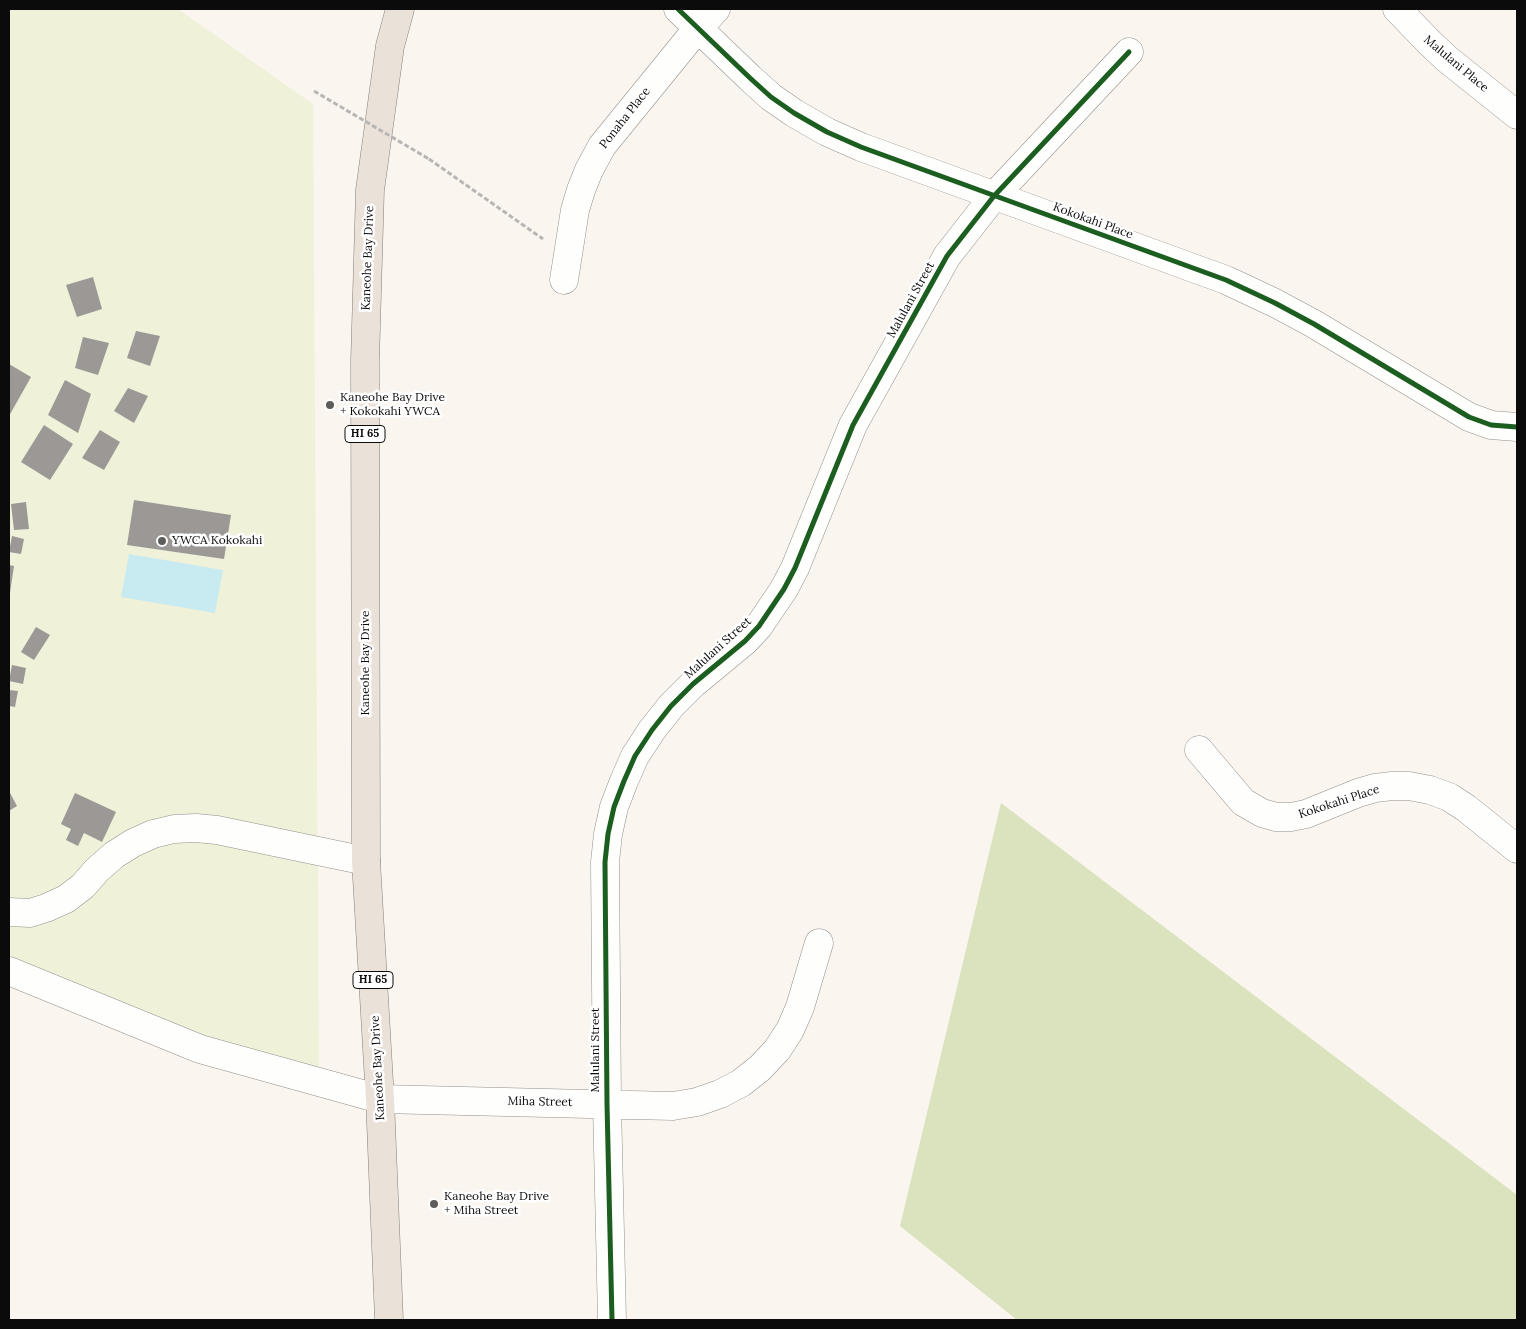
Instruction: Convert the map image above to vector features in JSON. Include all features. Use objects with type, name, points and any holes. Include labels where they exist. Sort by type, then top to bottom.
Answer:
[{"type":"main road","name":"Kaneohe Bay Drive","points":[[389,1320],[380,1099],[366,862],[365,361],[370,190],[390,46],[400,9]]},
{"type":"street","name":"Kokokahi Place","points":[[678,9],[707,18],[750,78],[794,114],[827,132],[861,147],[1226,280],[1314,324],[1469,417],[1491,425],[1517,427]]},
{"type":"street","name":"Malulani Place","points":[[1397,9],[1447,59],[1517,115]]},
{"type":"street","name":"Ponaha Place","points":[[566,268],[575,210],[589,170],[602,146],[707,18]]},
{"type":"street","name":"Malulani Street","points":[[612,1320],[607,1104],[605,862],[612,816],[624,781],[635,756],[671,706],[693,684],[745,641],[772,609],[795,568],[853,425],[947,256],[994,196],[1129,52]]},
{"type":"street","name":"Kokokahi Place","points":[[1199,750],[1239,799],[1252,809],[1262,813],[1276,817],[1291,817],[1306,814],[1375,788],[1409,786],[1430,790],[1448,797],[1466,808],[1517,849]]},
{"type":"street","points":[[9,912],[30,913],[46,908],[66,898],[83,886],[97,870],[133,843],[153,834],[174,830],[196,828],[217,830],[366,862]]},
{"type":"street","name":"Miha Street","points":[[9,972],[200,1049],[380,1099],[673,1106],[697,1102],[720,1094],[741,1083],[760,1068],[777,1050],[790,1030],[800,1007],[819,943]]},
{"type":"path","points":[[314,92],[429,160],[566,268]]},
{"type":"green space","name":"YWCA Kokokahi","points":[[9,9],[178,9],[313,104],[319,1077],[9,978]]},
{"type":"green space","points":[[1001,803],[1517,1195],[1517,1320],[1017,1320],[900,1226]]},
{"type":"water","points":[[129,554],[223,570],[215,613],[121,597]]},
{"type":"building","points":[[93,277],[102,309],[77,317],[66,285]]},
{"type":"building","points":[[136,331],[160,336],[150,366],[127,358]]},
{"type":"building","points":[[83,337],[109,343],[98,375],[75,368]]},
{"type":"building","points":[[9,364],[31,377],[9,416]]},
{"type":"building","points":[[65,380],[91,394],[78,433],[48,415]]},
{"type":"building","points":[[128,388],[148,396],[134,423],[114,411]]},
{"type":"building","points":[[44,425],[73,444],[50,480],[21,462]]},
{"type":"building","points":[[100,430],[120,442],[104,470],[82,458]]},
{"type":"building","points":[[134,500],[231,515],[224,559],[127,545]]},
{"type":"building","points":[[26,502],[29,529],[14,530],[11,504]]},
{"type":"building","points":[[12,536],[24,539],[21,554],[9,552]]},
{"type":"building","points":[[9,565],[14,566],[10,593],[9,593]]},
{"type":"building","points":[[36,627],[50,635],[34,660],[21,652]]},
{"type":"building","points":[[12,665],[26,668],[23,684],[9,681]]},
{"type":"building","points":[[9,690],[18,691],[15,707],[9,706]]},
{"type":"building","points":[[9,791],[17,806],[9,811]]},
{"type":"building","points":[[75,793],[116,812],[102,842],[84,833],[78,846],[66,840],[71,829],[61,824]]},
{"type":"cycle path","points":[[678,9],[771,97],[827,132],[861,147],[1226,280],[1314,324],[1469,417],[1491,425],[1517,427]]},
{"type":"cycle path","points":[[612,1320],[607,1104],[605,862],[608,834],[614,807],[624,781],[635,756],[671,706],[693,684],[745,641],[759,626],[784,589],[795,568],[853,425],[947,256],[994,196],[1129,52]]},
{"type":"place","name":"Kaneohe Bay Drive + Kokokahi YWCA","points":[[330,405]]},
{"type":"place","name":"YWCA Kokokahi","points":[[162,541]]},
{"type":"place","name":"Kaneohe Bay Drive + Miha Street","points":[[434,1204]]}]
